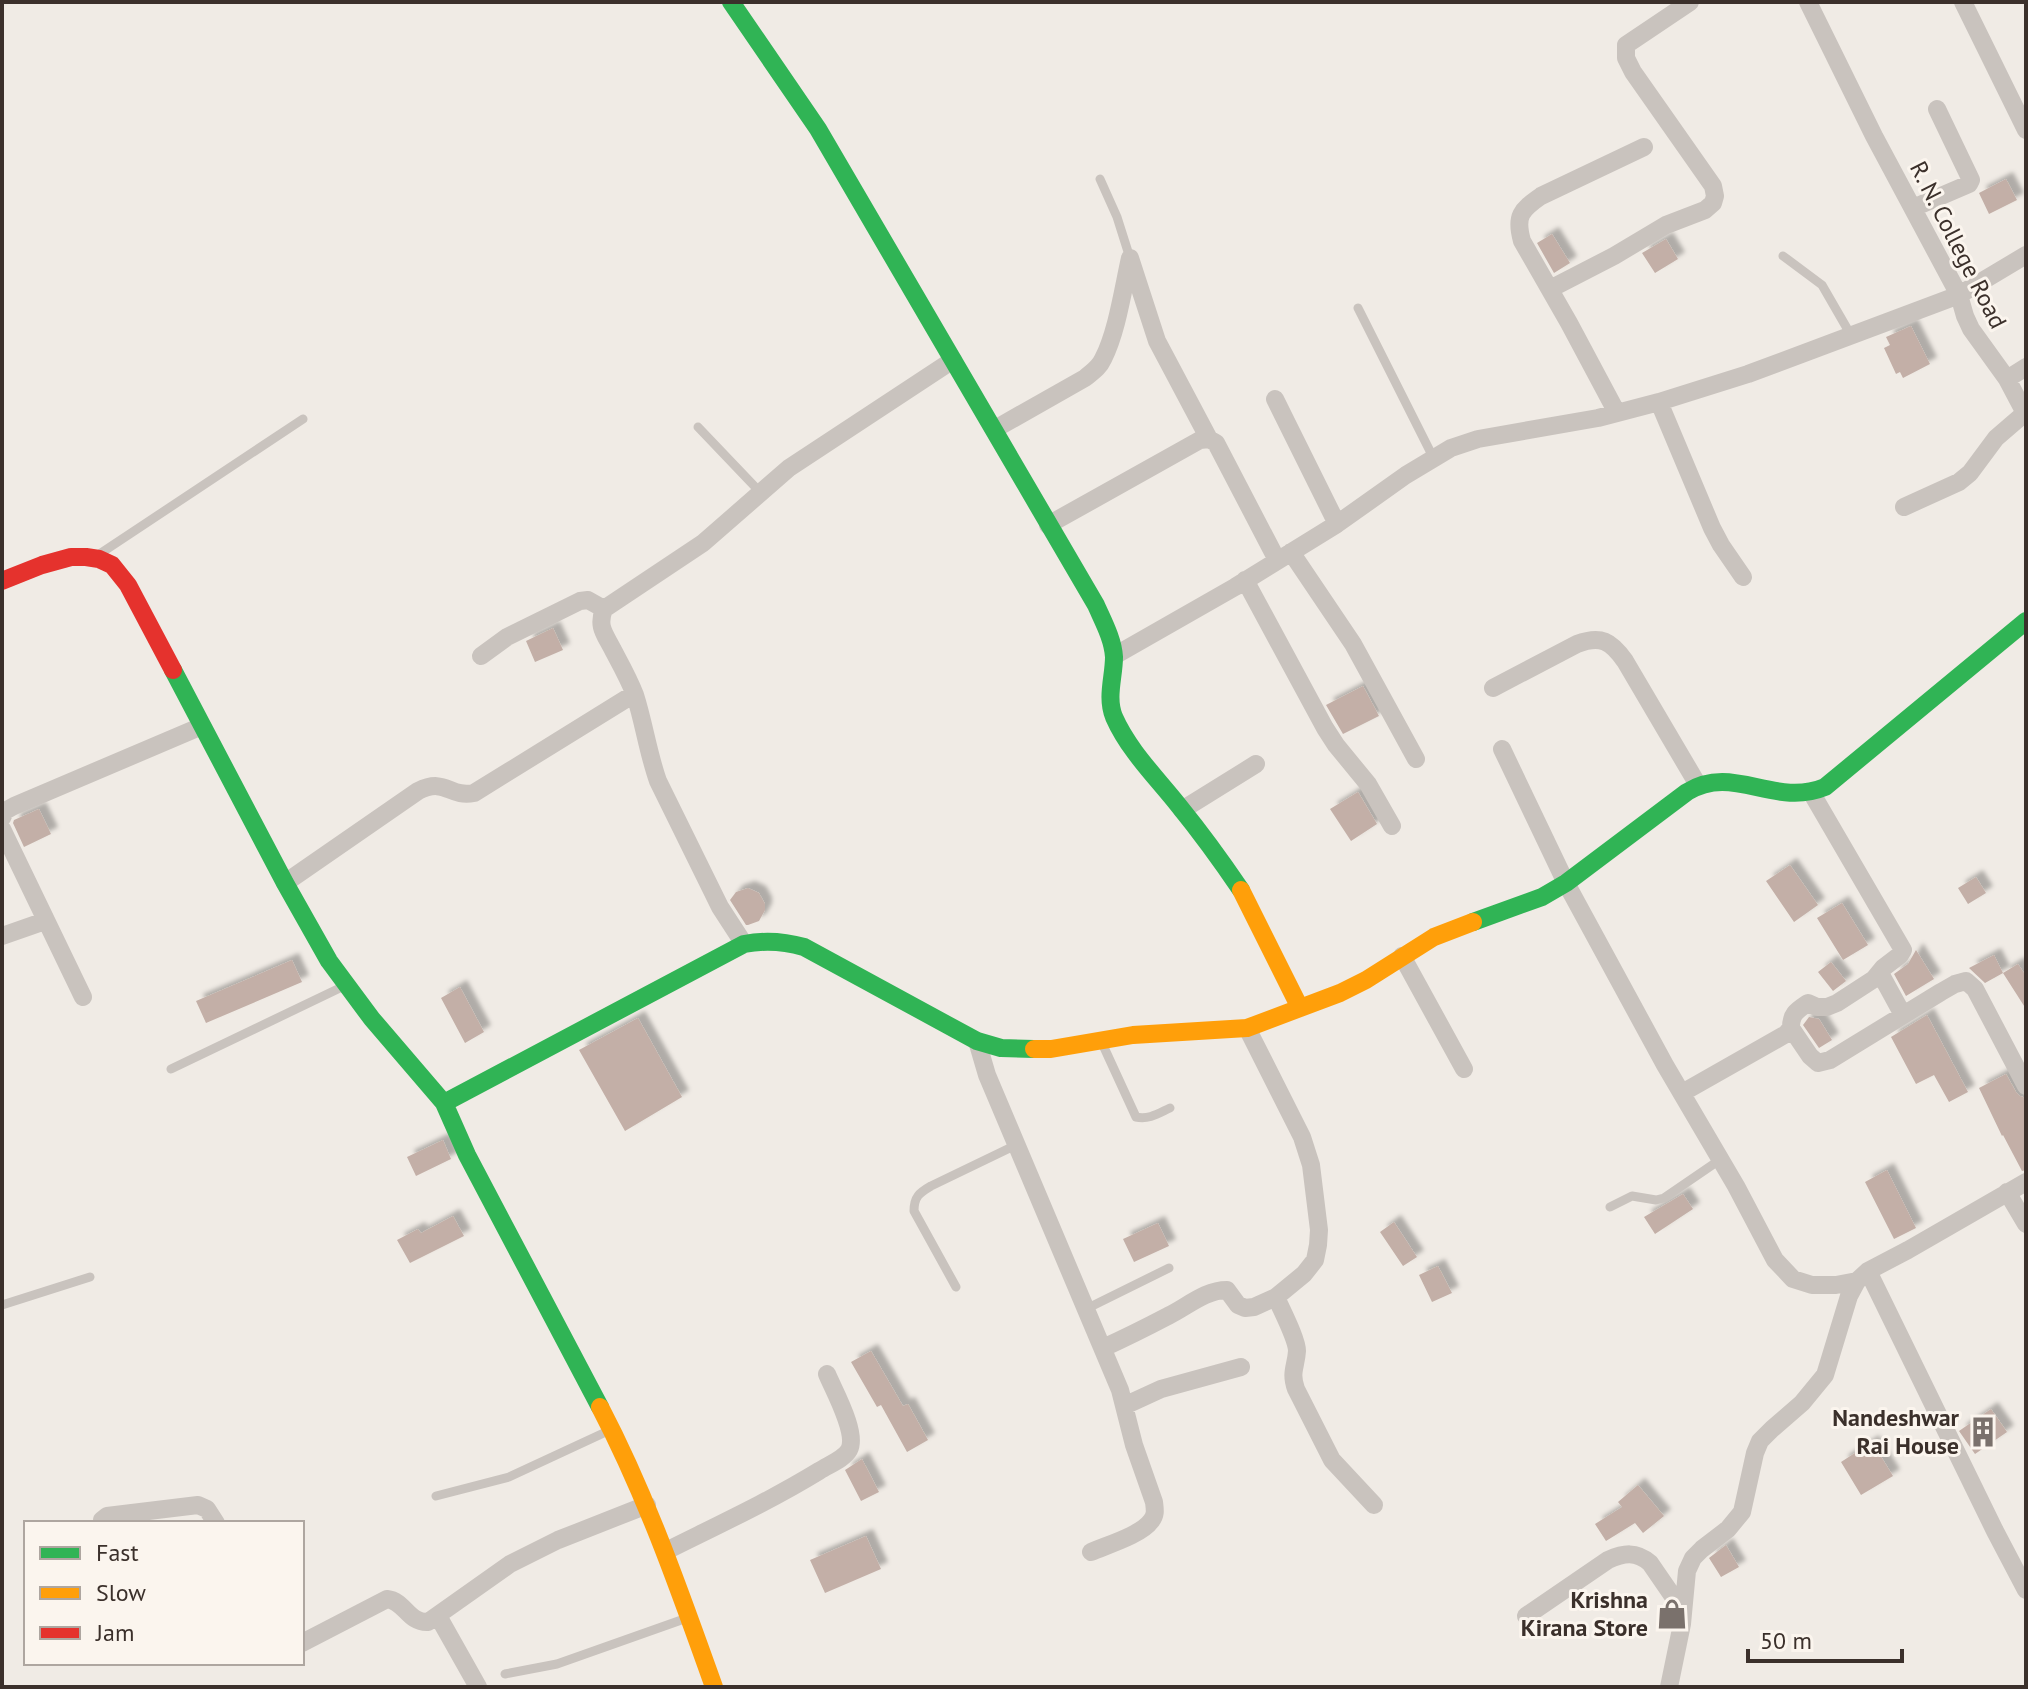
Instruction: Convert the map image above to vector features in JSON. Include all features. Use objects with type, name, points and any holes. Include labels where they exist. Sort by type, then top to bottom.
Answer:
[{"type":"street","points":[[731,2],[818,129],[1096,605],[1110,636],[1114,656],[1110,694],[1113,715],[1137,755],[1240,889],[1300,1008]]},
{"type":"street","points":[[1550,289],[1666,225],[1705,210],[1713,203],[1713,186],[1626,58],[1626,45],[1690,2]]},
{"type":"street","name":"R. N. College Road","points":[[1808,2],[1874,136],[1959,295],[1971,329],[2007,379],[2026,414]]},
{"type":"street","points":[[1963,2],[2026,130]]},
{"type":"street","points":[[1913,208],[1969,184],[1971,180],[1937,109]]},
{"type":"street","points":[[1617,413],[1522,241],[1519,218],[1526,206],[1541,196],[1644,147]]},
{"type":"street","points":[[1114,656],[1337,524],[1433,457],[1451,448],[1478,439],[1617,413],[1748,374],[1959,295],[2026,255]]},
{"type":"street","points":[[995,429],[1096,369],[1110,341],[1130,258]]},
{"type":"street","points":[[1130,258],[1157,341],[1209,439],[1216,443],[1284,556],[1353,644],[1416,759]]},
{"type":"street","points":[[744,944],[720,907],[658,781],[634,694],[600,620],[604,609],[703,543],[789,468],[953,360]]},
{"type":"street","points":[[2007,379],[2026,367]]},
{"type":"street","points":[[1275,399],[1337,524]]},
{"type":"street","points":[[1659,402],[1712,528],[1743,577]]},
{"type":"street","points":[[1904,507],[1959,482],[1970,473],[1996,438],[2026,414]]},
{"type":"street","points":[[1048,525],[1200,440],[1209,439]]},
{"type":"street","points":[[2,581],[69,557],[95,557],[114,566],[128,585],[329,961],[346,986],[444,1103],[467,1155],[612,1430],[647,1505],[714,1687]]},
{"type":"street","points":[[1245,580],[1325,728],[1368,784],[1392,826]]},
{"type":"street","points":[[481,656],[507,637],[580,601],[588,600],[604,609]]},
{"type":"street","points":[[444,1103],[744,944],[764,940],[784,941],[804,947],[977,1041],[1001,1048],[1051,1049],[1158,1033],[1247,1028],[1353,987],[1434,937],[1525,905],[1566,883],[1698,785],[1730,783],[1782,794],[1821,789],[1837,779],[2026,621]]},
{"type":"street","points":[[1493,688],[1577,644],[1591,639],[1606,642],[1616,648],[1625,661],[1698,785]]},
{"type":"street","points":[[285,883],[418,791],[436,784],[466,795],[474,793],[634,694]]},
{"type":"street","points":[[2,818],[5,811],[14,806],[202,726]]},
{"type":"street","points":[[1502,749],[1566,883],[1775,1260],[1793,1279],[1812,1285],[1836,1285],[1863,1276],[2026,1182]]},
{"type":"street","points":[[1182,810],[1256,764]]},
{"type":"street","points":[[1811,792],[1903,950],[1874,979],[1837,1003],[1827,1007],[1808,1003],[1795,1011],[1791,1017],[1791,1028],[1810,1056],[1818,1063],[1830,1060],[1955,984],[1966,981],[1975,989],[2026,1086]]},
{"type":"street","points":[[2,829],[83,997]]},
{"type":"street","points":[[2,936],[45,921]]},
{"type":"street","points":[[1402,956],[1464,1069]]},
{"type":"street","points":[[1880,973],[1903,1015]]},
{"type":"street","points":[[1103,1348],[1218,1290],[1227,1290],[1238,1305],[1254,1307],[1276,1297],[1304,1274],[1315,1260],[1319,1230],[1311,1165],[1302,1137],[1247,1028]]},
{"type":"street","points":[[1682,1093],[1786,1034],[1791,1028]]},
{"type":"street","points":[[977,1041],[987,1075],[1103,1348],[1155,1511],[1145,1527],[1091,1552]]},
{"type":"street","points":[[2007,1192],[2026,1224]]},
{"type":"street","points":[[1863,1276],[2026,1590]]},
{"type":"street","points":[[1669,1687],[1687,1571],[1693,1558],[1728,1529],[1742,1512],[1760,1441],[1802,1403],[1825,1375],[1849,1296],[1863,1276]]},
{"type":"street","points":[[1276,1297],[1297,1351],[1292,1379],[1296,1389],[1332,1460],[1374,1505]]},
{"type":"street","points":[[1124,1406],[1161,1389],[1241,1367]]},
{"type":"street","points":[[666,1551],[810,1476],[849,1450],[849,1425],[827,1374]]},
{"type":"street","points":[[102,1521],[107,1516],[198,1505],[207,1509],[215,1521]]},
{"type":"street","points":[[304,1642],[387,1599],[399,1603],[411,1618],[428,1622],[510,1564],[558,1540],[647,1505]]},
{"type":"street","points":[[1526,1616],[1608,1560],[1623,1554],[1644,1557],[1683,1611]]},
{"type":"street","points":[[438,1616],[478,1687]]},
{"type":"lane","points":[[1100,179],[1117,217],[1130,258]]},
{"type":"lane","points":[[1783,256],[1822,285],[1852,337]]},
{"type":"lane","points":[[1358,308],[1433,457]]},
{"type":"lane","points":[[95,557],[303,419]]},
{"type":"lane","points":[[698,427],[760,492]]},
{"type":"lane","points":[[171,1069],[346,986]]},
{"type":"lane","points":[[1100,1040],[1136,1117],[1151,1117],[1170,1108]]},
{"type":"lane","points":[[956,1287],[914,1211],[914,1200],[931,1186],[1016,1145]]},
{"type":"lane","points":[[1610,1207],[1632,1196],[1656,1200],[1664,1198],[1721,1159]]},
{"type":"lane","points":[[1086,1309],[1169,1268]]},
{"type":"lane","points":[[2,1305],[90,1277]]},
{"type":"lane","points":[[436,1496],[509,1477],[612,1430]]},
{"type":"lane","points":[[505,1674],[557,1664],[690,1617]]},
{"type":"building","points":[[2006,179],[2017,200],[1989,214],[1979,193]]},
{"type":"building","points":[[1552,234],[1570,263],[1554,273],[1537,243]]},
{"type":"building","points":[[1666,239],[1678,259],[1655,273],[1642,253]]},
{"type":"building","points":[[1911,326],[1930,364],[1903,378],[1900,372],[1896,374],[1884,348],[1890,345],[1886,337]]},
{"type":"building","points":[[553,628],[563,650],[535,662],[526,641]]},
{"type":"building","points":[[1363,686],[1379,716],[1343,734],[1326,705]]},
{"type":"building","points":[[1358,792],[1377,824],[1351,841],[1330,809]]},
{"type":"building","points":[[39,809],[51,834],[24,847],[14,820]]},
{"type":"building","points":[[1790,865],[1818,905],[1794,922],[1766,881]]},
{"type":"building","points":[[1976,877],[1986,893],[1968,904],[1958,888]]},
{"type":"building","points":[[748,888],[759,893],[765,910],[759,921],[746,925],[730,900],[736,892]]},
{"type":"building","points":[[1842,903],[1868,945],[1843,960],[1817,918]]},
{"type":"building","points":[[1916,950],[1934,979],[1906,996],[1894,974],[1908,964]]},
{"type":"building","points":[[1994,955],[2003,973],[1985,983],[1969,968]]},
{"type":"building","points":[[292,960],[302,982],[206,1023],[196,1001]]},
{"type":"building","points":[[1831,962],[1846,981],[1833,991],[1818,972]]},
{"type":"building","points":[[2018,964],[2026,976],[2026,1009],[2003,973]]},
{"type":"building","points":[[460,987],[484,1032],[465,1043],[441,998]]},
{"type":"building","points":[[1927,1015],[1968,1092],[1949,1102],[1934,1075],[1916,1084],[1891,1037]]},
{"type":"building","points":[[1809,1017],[1819,1019],[1832,1040],[1819,1048],[1803,1025]]},
{"type":"building","points":[[638,1018],[682,1097],[625,1131],[579,1050]]},
{"type":"building","points":[[2006,1074],[2016,1092],[2026,1098],[2026,1170],[2022,1171],[1979,1088]]},
{"type":"building","points":[[443,1140],[451,1159],[416,1176],[407,1157]]},
{"type":"building","points":[[1887,1170],[1916,1228],[1894,1239],[1865,1182]]},
{"type":"building","points":[[1683,1194],[1693,1209],[1655,1234],[1644,1217]]},
{"type":"building","points":[[453,1216],[464,1236],[410,1263],[397,1240],[418,1229],[421,1233]]},
{"type":"building","points":[[1394,1222],[1417,1257],[1403,1266],[1380,1232]]},
{"type":"building","points":[[1158,1223],[1169,1246],[1134,1262],[1123,1239]]},
{"type":"building","points":[[1438,1266],[1452,1293],[1432,1302],[1419,1275]]},
{"type":"building","points":[[871,1351],[903,1406],[908,1404],[928,1440],[907,1452],[881,1405],[877,1407],[851,1362]]},
{"type":"building","name":"Nandeshwar Rai House","points":[[1991,1409],[2007,1432],[1975,1454],[1959,1431]]},
{"type":"building","points":[[1872,1442],[1893,1476],[1861,1495],[1841,1462]]},
{"type":"building","points":[[862,1459],[879,1492],[861,1501],[845,1470]]},
{"type":"building","points":[[1638,1485],[1664,1516],[1643,1533],[1635,1523],[1606,1541],[1595,1524],[1622,1507],[1618,1502]]},
{"type":"building","points":[[866,1536],[881,1569],[825,1593],[810,1560]]},
{"type":"building","points":[[1726,1545],[1739,1567],[1721,1577],[1709,1558]]},
{"type":"traffic: fast","points":[[731,2],[818,129],[1096,605],[1113,650],[1111,702],[1120,729],[1135,753],[1241,890]]},
{"type":"traffic: fast","points":[[1473,922],[1542,897],[1566,883],[1687,792],[1704,784],[1737,783],[1788,793],[1825,787],[2026,621]]},
{"type":"traffic: fast","points":[[173,670],[329,961],[372,1019],[444,1103],[467,1155],[600,1407]]},
{"type":"traffic: fast","points":[[444,1103],[744,944],[759,942],[781,942],[804,947],[977,1041],[1001,1048],[1034,1049]]},
{"type":"traffic: slow","points":[[1241,890],[1300,1008]]},
{"type":"traffic: slow","points":[[1034,1049],[1133,1035],[1247,1028],[1340,993],[1434,937],[1473,922]]},
{"type":"traffic: slow","points":[[600,1407],[648,1510],[714,1687]]},
{"type":"traffic: jam","points":[[2,581],[71,557],[99,559],[112,565],[128,585],[173,670]]},
{"type":"place","name":"Nandeshwar Rai House","points":[[1983,1432]]},
{"type":"place","name":"Krishna Kirana Store","points":[[1672,1614]]}]
